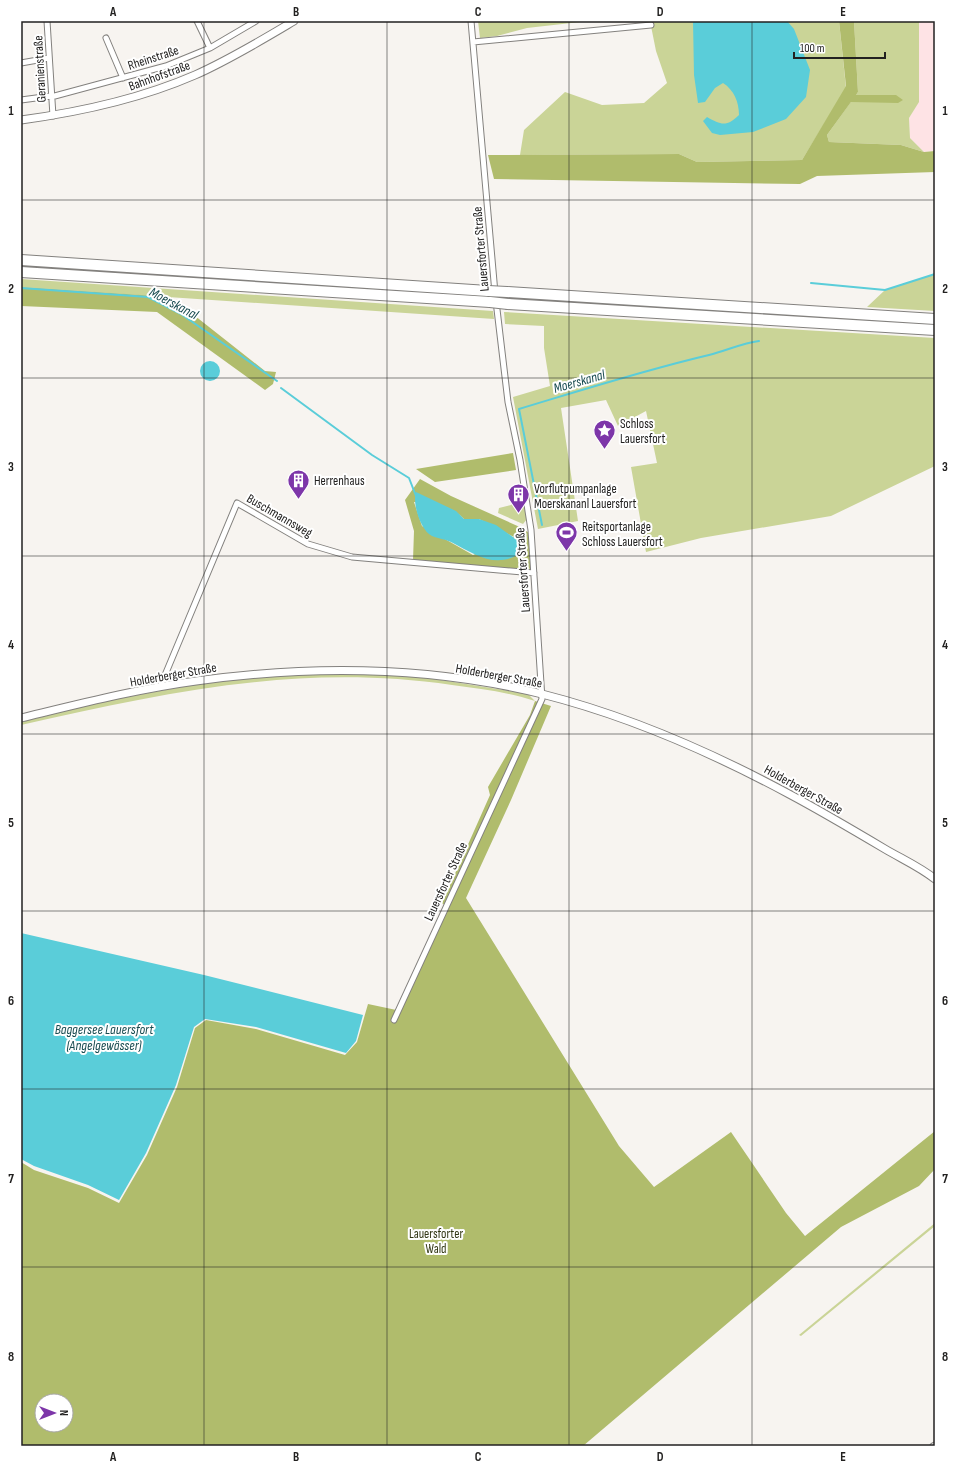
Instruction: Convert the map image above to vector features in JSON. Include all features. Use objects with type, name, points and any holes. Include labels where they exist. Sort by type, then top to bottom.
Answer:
[{"type":"highway","points":[[21,260],[935,319]]},
{"type":"highway","points":[[21,272],[935,330]]},
{"type":"main road","name":"Bahnhofstraße","points":[[21,120],[53,116],[99,106],[136,96],[195,75],[250,47],[294,21]]},
{"type":"main road","name":"Holderberger Straße","points":[[21,718],[160,687],[267,673],[353,670],[433,675],[488,683],[542,694],[652,729],[743,769],[820,810],[935,879]]},
{"type":"street","name":"Geranienstraße","points":[[47,21],[53,116]]},
{"type":"street","points":[[197,21],[210,48]]},
{"type":"street","name":"Rheinstraße","points":[[21,100],[51,96],[166,66],[210,48],[256,21]]},
{"type":"street","name":"Lauersforter Straße","points":[[394,1020],[542,699],[531,530],[520,460],[508,402],[498,321],[471,21]]},
{"type":"street","points":[[473,42],[651,25]]},
{"type":"street","points":[[106,38],[123,78]]},
{"type":"street","points":[[21,63],[49,58]]},
{"type":"street","name":"Buschmannsweg","points":[[160,687],[237,502],[308,544],[352,557],[534,573]]},
{"type":"shaded area","points":[[919,21],[935,21],[935,151],[924,152],[910,138],[909,118],[919,101]]},
{"type":"green space","points":[[478,21],[589,21],[527,28],[497,36],[480,38]]},
{"type":"green space","points":[[650,21],[839,21],[846,88],[802,160],[697,162],[679,154],[520,155],[524,130],[565,92],[602,105],[644,103],[667,83],[656,51]]},
{"type":"green space","points":[[839,21],[854,21],[858,92],[856,95],[896,95],[903,100],[898,103],[851,102],[827,135],[829,142],[901,145],[924,152],[935,151],[935,172],[817,176],[800,184],[494,179],[488,155],[679,154],[697,162],[802,160],[846,86]]},
{"type":"green space","points":[[854,21],[919,21],[919,102],[909,118],[910,138],[924,152],[901,145],[829,142],[827,135],[858,92]]},
{"type":"green space","points":[[935,274],[935,311],[867,307],[885,290]]},
{"type":"green space","points":[[21,279],[493,311],[494,319],[21,287]]},
{"type":"green space","points":[[21,287],[171,297],[265,371],[276,372],[273,384],[265,390],[157,312],[21,306]]},
{"type":"green space","points":[[504,312],[935,338],[935,466],[831,516],[701,538],[646,552],[631,467],[657,463],[646,411],[618,426],[606,400],[561,408],[578,521],[538,529],[513,397],[550,386],[544,348],[544,326],[505,324]]},
{"type":"green space","points":[[513,453],[516,470],[435,482],[416,469]]},
{"type":"green space","points":[[420,479],[451,496],[522,528],[529,533],[531,566],[529,570],[413,560],[414,531],[405,500]],"holes":[[[414,502],[435,504],[453,510],[464,519],[479,519],[514,537],[473,555],[422,526]]]},
{"type":"green space","points":[[515,501],[523,502],[527,519],[523,524],[498,513],[499,508],[511,505]]},
{"type":"green space","points":[[319,673],[394,675],[435,679],[528,694],[535,701],[515,695],[484,689],[396,679],[341,677],[288,679],[235,684],[182,692],[21,725],[21,721],[120,698],[199,684],[242,678]]},
{"type":"green space","name":"Lauersforter Wald","points":[[535,701],[551,706],[511,800],[466,898],[619,1146],[654,1187],[731,1132],[786,1213],[805,1236],[935,1131],[935,1169],[919,1186],[841,1227],[583,1446],[21,1446],[21,1162],[34,1170],[88,1188],[119,1203],[147,1155],[177,1087],[195,1028],[206,1020],[256,1029],[345,1055],[357,1042],[368,1004],[401,1011],[448,908],[442,903],[490,795],[488,787],[530,715]]},
{"type":"green space","points":[[935,1223],[935,1226],[801,1336],[799,1335]]},
{"type":"water","points":[[693,21],[787,21],[794,29],[810,70],[806,97],[786,119],[753,132],[720,135],[712,133],[703,121],[707,117],[724,124],[731,122],[739,115],[738,106],[733,93],[723,83],[715,88],[705,102],[698,103],[694,75]]},
{"type":"water","points":[[210,361],[217,364],[220,371],[217,378],[210,381],[203,378],[200,371],[203,364]]},
{"type":"water","points":[[416,492],[456,511],[464,519],[479,519],[496,525],[520,542],[519,554],[502,560],[493,560],[477,555],[450,542],[432,536],[424,529],[418,517],[415,503]]},
{"type":"water","name":"Baggersee Lauersfort (Angelgewässer)","points":[[21,933],[204,975],[363,1015],[356,1041],[346,1053],[256,1027],[205,1019],[194,1027],[176,1085],[146,1153],[119,1200],[88,1185],[34,1166],[21,1159]]},
{"type":"waterway","name":"Moerskanal","points":[[811,283],[885,290],[935,274]]},
{"type":"waterway","name":"Moerskanal","points":[[21,288],[148,297],[181,314],[277,381]]},
{"type":"waterway","name":"Moerskanal","points":[[542,525],[519,409],[746,343],[759,341]]},
{"type":"waterway","name":"Moerskanal","points":[[281,388],[372,455],[409,478],[416,496]]},
{"type":"place","name":"Schloss Lauersfort","points":[[604,450]]},
{"type":"place","name":"Herrenhaus","points":[[298,500]]},
{"type":"place","name":"Vorflutpumpanlage Moerskananl Lauersfort","points":[[519,514]]},
{"type":"place","name":"Reitsportanlage Schloss Lauersfort","points":[[566,552]]}]
